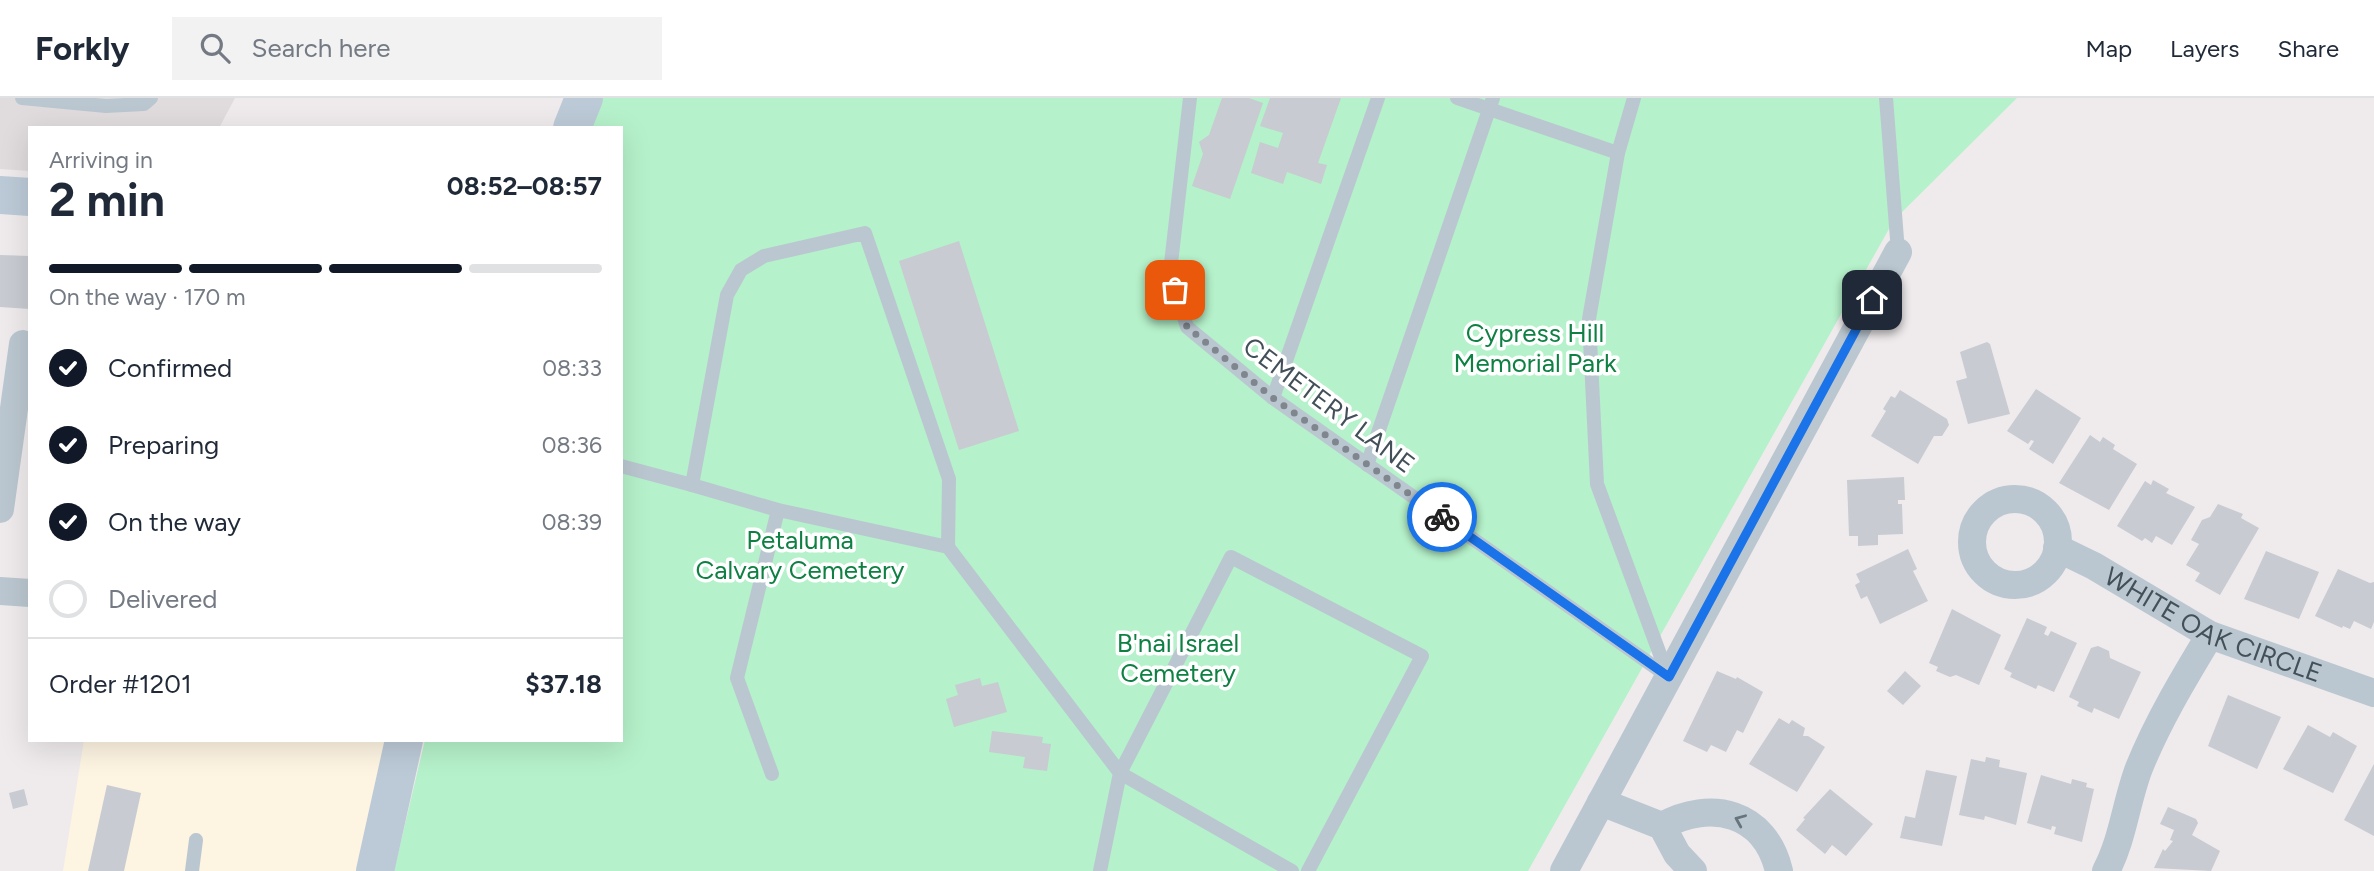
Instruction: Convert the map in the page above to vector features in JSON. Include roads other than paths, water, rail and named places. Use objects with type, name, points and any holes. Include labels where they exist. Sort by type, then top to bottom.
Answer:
[{"type":"street","points":[[573,126],[584,98]]},
{"type":"street","points":[[0,195],[28,197]]},
{"type":"street","points":[[1564,871],[1898,252]]},
{"type":"street","points":[[0,509],[18,344]]},
{"type":"street","name":"WHITE OAK CIRCLE","points":[[2057,548],[2094,566],[2210,635],[2374,693]]},
{"type":"street","points":[[0,591],[28,593]]},
{"type":"street","points":[[2106,871],[2118,841],[2138,770],[2166,708],[2210,635]]},
{"type":"street","points":[[375,871],[404,742]]},
{"type":"street","points":[[1601,802],[1662,826],[1677,854],[1693,871]]},
{"type":"street","points":[[1662,826],[1681,816],[1708,811],[1735,816],[1754,826],[1775,854],[1779,871]]},
{"type":"lane","points":[[22,98],[106,106],[144,104],[151,98]]},
{"type":"lane","name":"CEMETERY LANE","points":[[1190,98],[1170,272],[1187,327],[1273,398],[1669,677]]},
{"type":"lane","points":[[1273,398],[1378,98]]},
{"type":"lane","points":[[1457,98],[1491,104],[1618,153]]},
{"type":"lane","points":[[1634,98],[1618,153],[1588,319],[1597,484],[1669,677]]},
{"type":"lane","points":[[1886,98],[1898,252]]},
{"type":"lane","points":[[1367,465],[1491,104]]},
{"type":"lane","points":[[692,485],[727,295],[741,270],[764,256],[865,233],[949,479],[948,547],[1120,773],[1292,871]]},
{"type":"lane","points":[[623,467],[778,510],[948,547]]},
{"type":"lane","points":[[772,774],[737,678],[778,510]]},
{"type":"lane","points":[[1100,871],[1120,773],[1231,557],[1422,656],[1308,871]]},
{"type":"lane","points":[[192,871],[196,840]]},
{"type":"park label","name":"Cypress Hill Memorial Park","points":[[1535,348]]},
{"type":"park label","name":"Petaluma Calvary Cemetery","points":[[800,555]]},
{"type":"park label","name":"B'nai Israel Cemetery","points":[[1178,658]]}]
